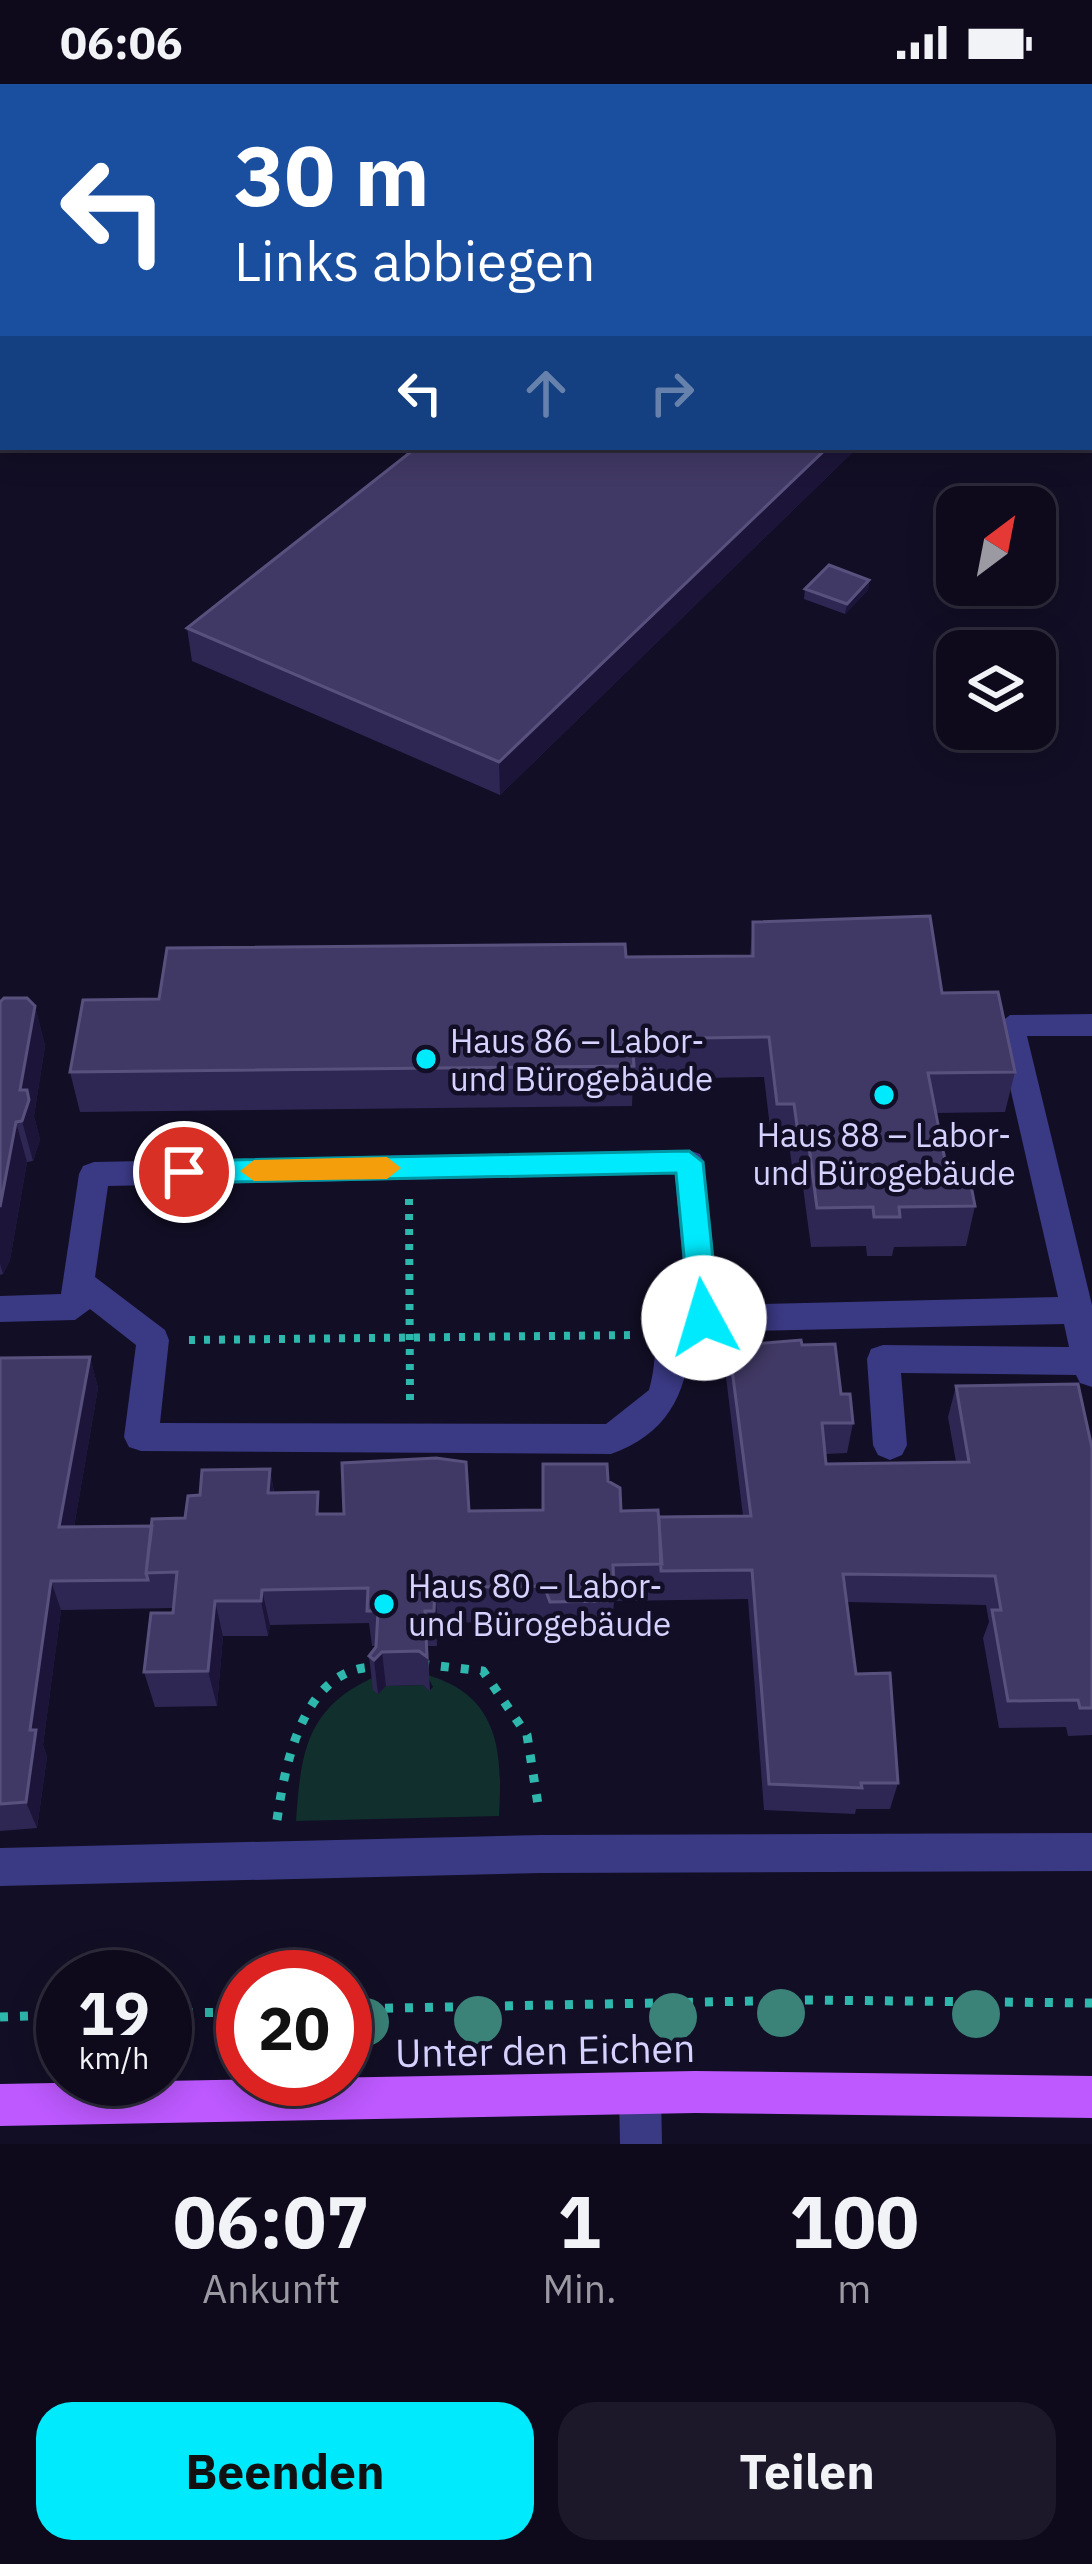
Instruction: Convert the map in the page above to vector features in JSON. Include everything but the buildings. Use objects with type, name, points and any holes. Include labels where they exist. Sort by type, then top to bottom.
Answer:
[{"type":"main road","name":"Unter den Eichen","points":[[0,2105],[640,2093],[1092,2097]]},
{"type":"street","points":[[890,1445],[883,1359],[1090,1366],[1010,1026],[1092,1025]]},
{"type":"street","points":[[0,1309],[75,1307],[78,1282],[94,1174],[689,1162],[689,1326],[671,1385],[654,1415],[611,1439],[142,1436],[153,1340],[78,1282]]},
{"type":"street","points":[[689,1326],[1077,1310]]},
{"type":"street","points":[[0,1867],[541,1854],[1092,1852]]},
{"type":"street","points":[[640,2093],[641,2144]]},
{"type":"path","points":[[409,1167],[410,1439]]},
{"type":"path","points":[[153,1340],[409,1337],[689,1326]]},
{"type":"path","points":[[404,1665],[449,1664],[483,1671],[523,1724],[537,1753],[541,1854]]},
{"type":"path","points":[[272,1864],[283,1770],[302,1730],[346,1669],[381,1666]]},
{"type":"path","points":[[372,2008],[807,2000],[1092,2003]]},
{"type":"path","points":[[0,2017],[36,2016]]},
{"type":"green space","points":[[381,1674],[378,1694],[386,1686],[423,1685],[429,1691],[433,1687],[427,1675],[469,1696],[492,1729],[497,1749],[499,1816],[296,1821],[301,1772],[313,1732],[337,1700]]},
{"type":"slow traffic","points":[[254,1171],[387,1168]]},
{"type":"place","name":"Haus 86 – Labor- und Bürogebäude","points":[[426,1059]]},
{"type":"place","name":"Haus 88 – Labor- und Bürogebäude","points":[[884,1095]]},
{"type":"place","name":"Haus 80 – Labor- und Bürogebäude","points":[[384,1604]]},
{"type":"route","points":[[184,1172],[689,1162],[704,1318]]}]
